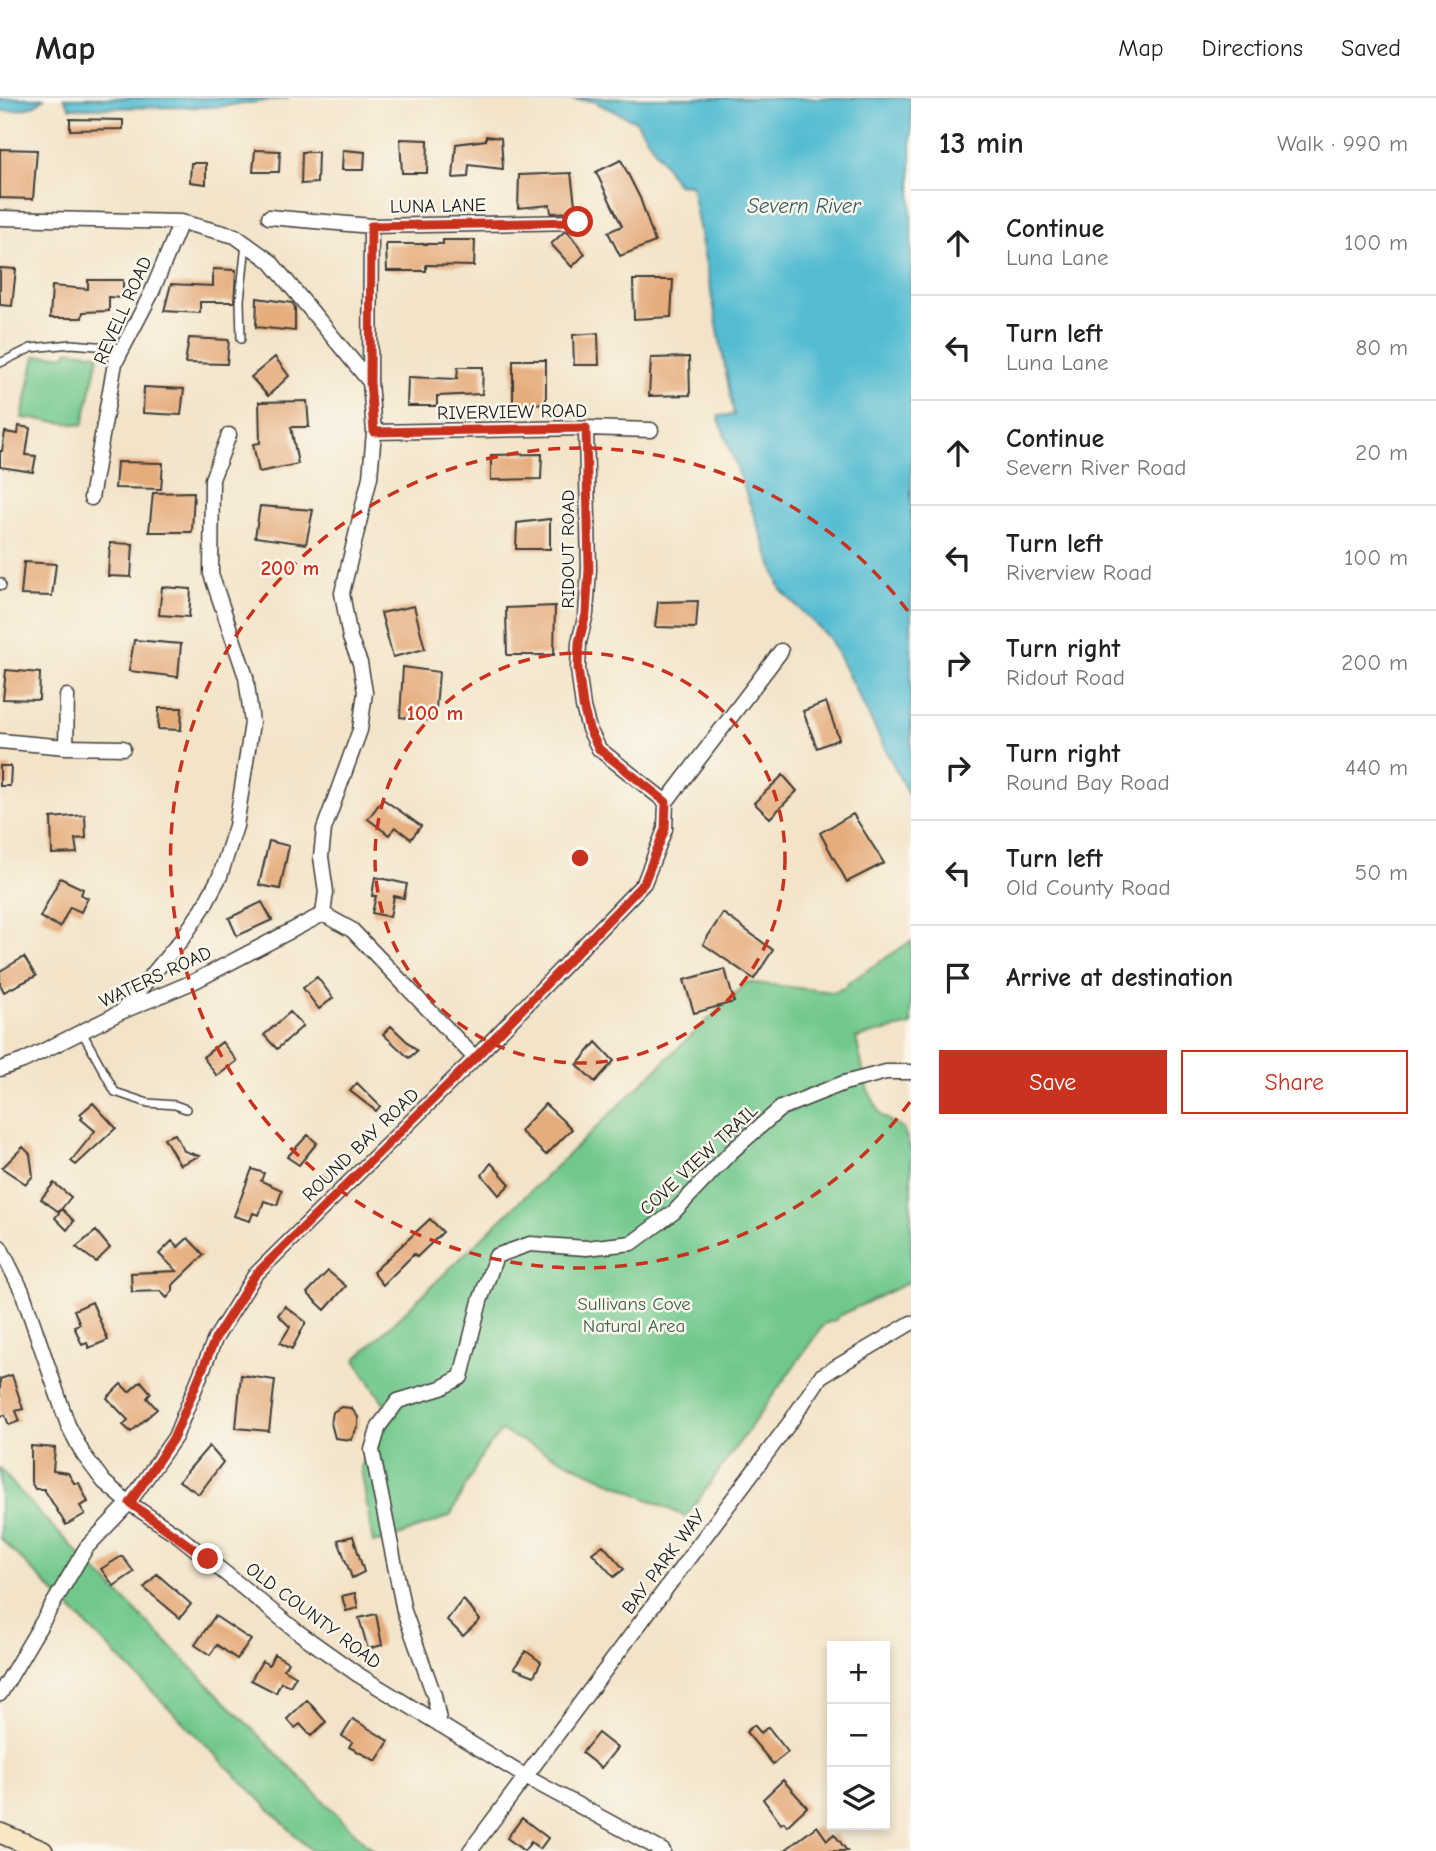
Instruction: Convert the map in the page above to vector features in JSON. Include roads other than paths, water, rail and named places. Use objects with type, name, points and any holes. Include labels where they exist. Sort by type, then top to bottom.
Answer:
[{"type":"street","points":[[269,217],[371,226]]},
{"type":"street","points":[[0,218],[181,222],[235,236],[270,261],[370,382]]},
{"type":"street","name":"REVELL ROAD","points":[[91,498],[115,363],[151,294],[181,222]]},
{"type":"street","name":"LUNA LANE","points":[[323,914],[326,892],[321,857],[324,829],[351,759],[363,712],[365,692],[360,663],[350,638],[342,593],[370,477],[374,432],[370,382],[371,226],[578,222]]},
{"type":"street","name":"RIVERVIEW ROAD","points":[[374,432],[586,428],[651,430]]},
{"type":"street","name":"RIDOUT ROAD","points":[[586,428],[589,569],[578,668],[583,706],[589,729],[599,749],[666,802]]},
{"type":"street","points":[[121,1012],[182,939],[203,908],[220,876],[236,826],[252,723],[246,677],[211,575],[212,479],[229,435]]},
{"type":"street","points":[[666,802],[781,650]]},
{"type":"street","points":[[66,747],[67,696]]},
{"type":"street","points":[[0,741],[66,747],[123,748]]},
{"type":"street","name":"ROUND BAY ROAD","points":[[0,1694],[86,1548],[130,1503],[174,1437],[215,1339],[255,1275],[475,1058],[644,883],[665,829],[666,802]]},
{"type":"street","points":[[323,914],[352,930],[475,1058]]},
{"type":"street","name":"WATERS ROAD","points":[[0,1069],[23,1061],[121,1012],[195,981],[323,914]]},
{"type":"street","name":"COVE VIEW TRAIL","points":[[440,1725],[434,1695],[404,1611],[372,1450],[379,1426],[398,1401],[441,1388],[461,1377],[480,1301],[496,1256],[530,1244],[586,1248],[632,1243],[674,1212],[731,1152],[780,1108],[844,1083],[886,1072],[911,1072]]},
{"type":"street","name":"OLD COUNTY ROAD","points":[[0,1247],[22,1291],[68,1426],[104,1482],[179,1536],[298,1632],[357,1674],[526,1777],[663,1851]]},
{"type":"street","name":"BAY PARK WAY","points":[[470,1851],[791,1421],[821,1376],[911,1323]]},
{"type":"street","points":[[0,1833],[43,1851]]},
{"type":"lane","points":[[241,339],[240,300],[246,244]]},
{"type":"lane","points":[[0,363],[31,348],[71,344],[123,348]]},
{"type":"lane","points":[[82,1032],[115,1092],[148,1103],[175,1105],[186,1109]]},
{"type":"water","points":[[0,98],[44,98],[29,107],[0,111]]},
{"type":"water","points":[[64,98],[289,98],[216,107],[70,108]]},
{"type":"water","name":"Severn River","points":[[556,98],[911,98],[911,800],[830,639],[781,590],[718,416],[734,415],[691,185],[677,184],[636,121],[592,101]]},
{"type":"park label","name":"Sullivans Cove Natural Area","points":[[634,1314]]}]
